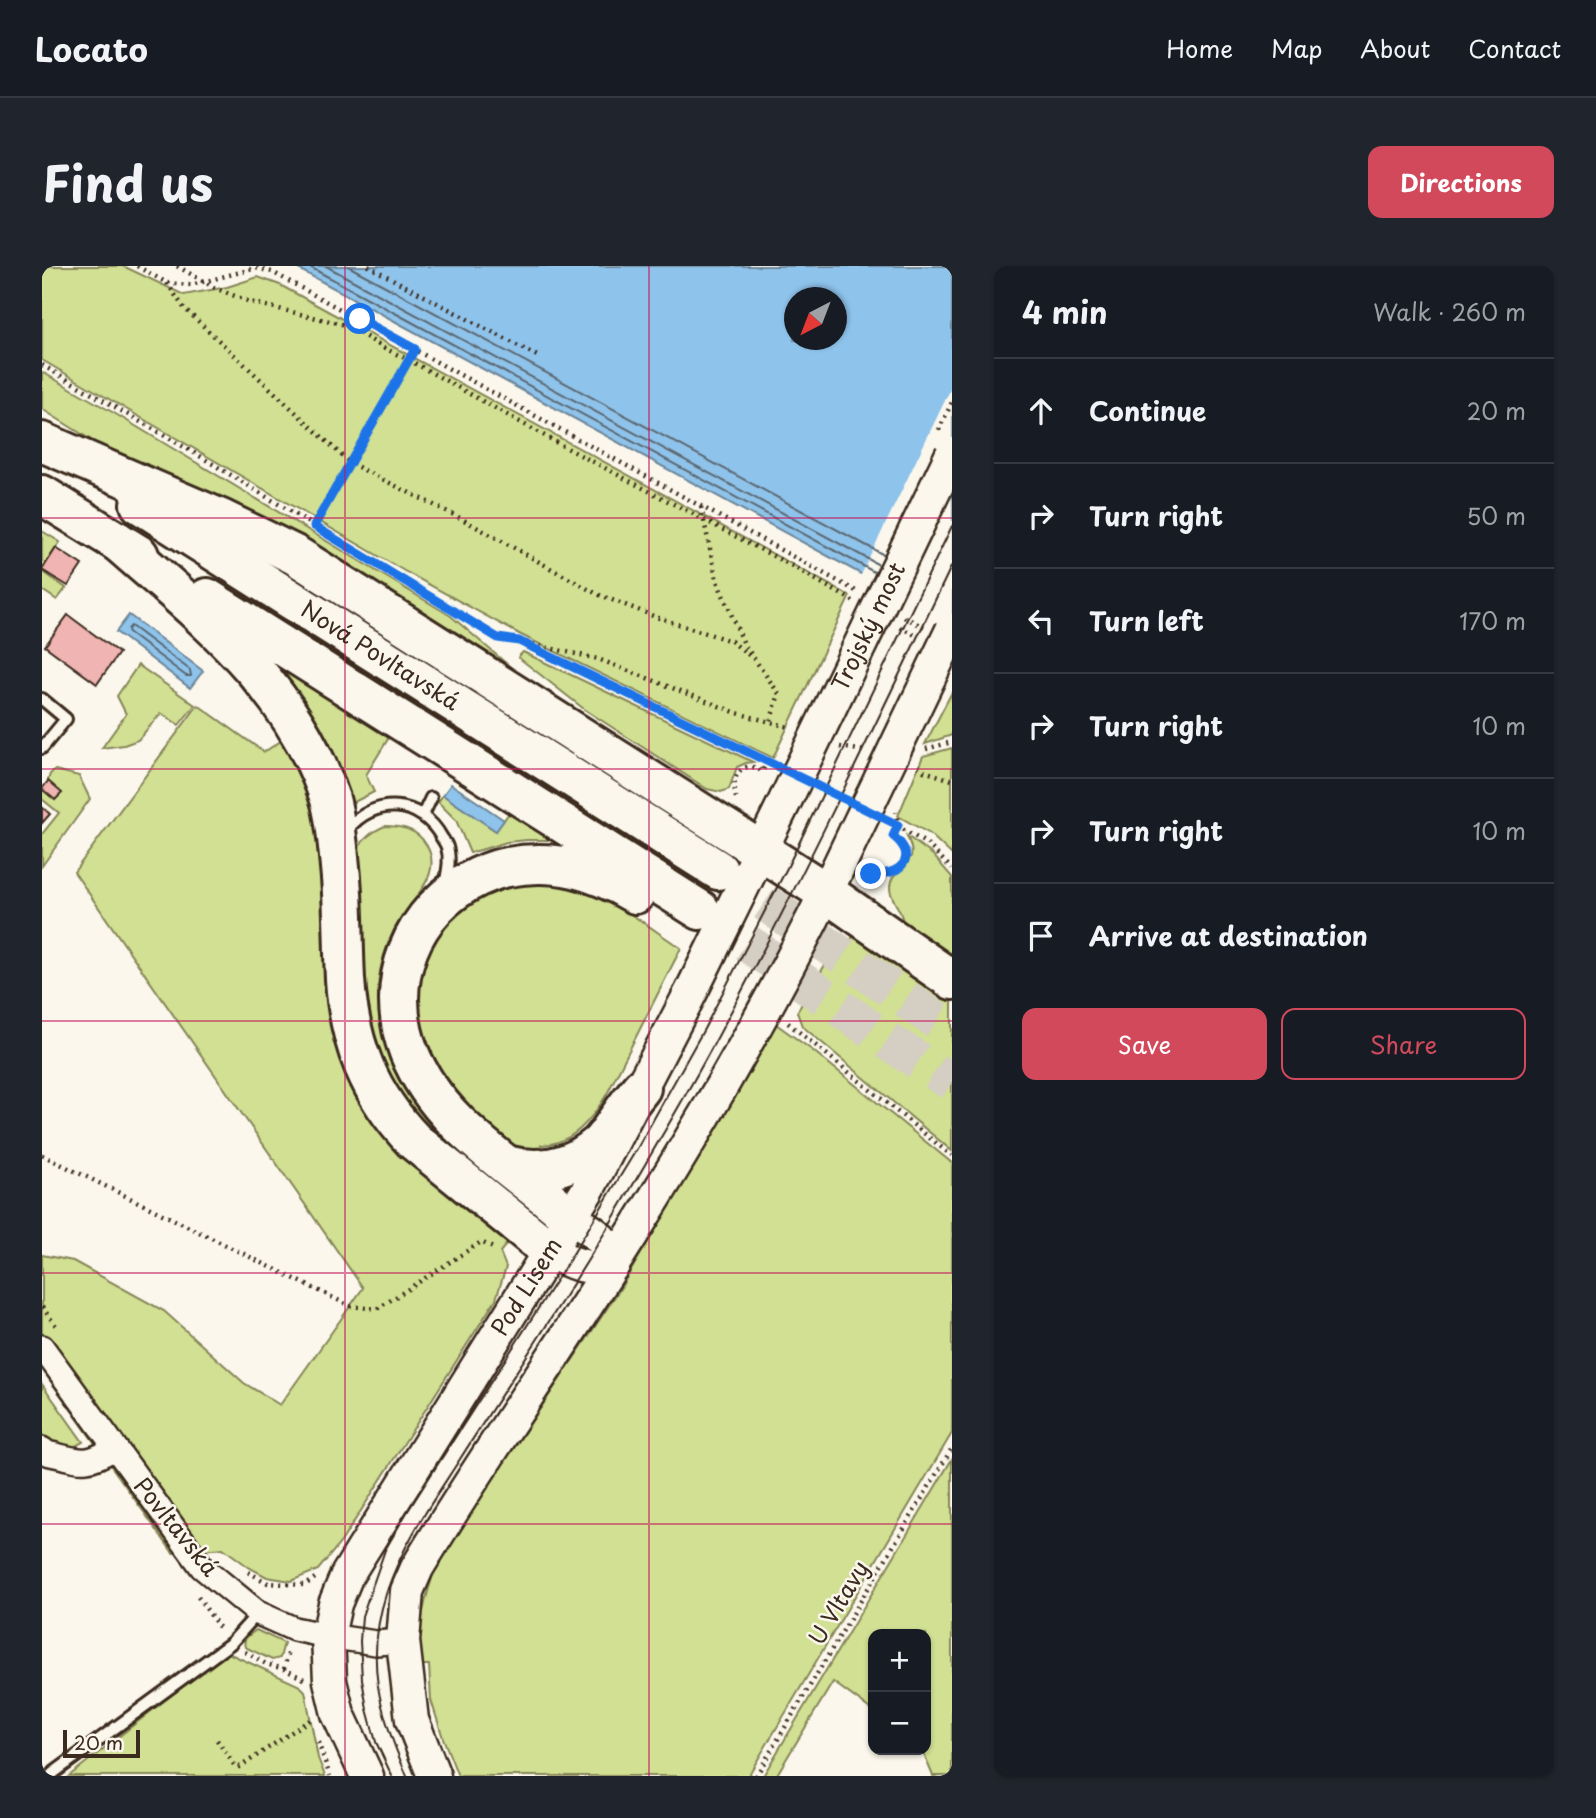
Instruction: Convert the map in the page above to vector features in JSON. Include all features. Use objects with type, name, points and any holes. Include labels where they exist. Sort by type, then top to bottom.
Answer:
[{"type":"highway","name":"Nová Povltavská","points":[[42,442],[628,840],[695,919],[589,871],[560,865],[507,867],[487,873],[465,883],[428,915]]},
{"type":"highway","points":[[42,442],[247,531],[295,555],[827,893],[952,980]]},
{"type":"highway","name":"Nová Povltavská","points":[[42,495],[628,840],[718,870]]},
{"type":"highway","points":[[117,541],[222,634],[249,662],[287,711],[320,772],[331,802],[338,841],[345,980],[350,1021],[366,1074],[380,1100],[396,1123],[414,1141],[550,1251]]},
{"type":"highway","points":[[428,915],[413,937],[402,967],[399,998],[409,1052],[441,1105],[466,1131],[571,1218]]},
{"type":"highway","points":[[506,1165],[524,1170],[538,1170],[575,1160],[599,1144],[641,1088]]},
{"type":"main road","name":"Trojský most","points":[[786,799],[952,454]]},
{"type":"main road","points":[[434,1776],[412,1720],[403,1641],[407,1591],[417,1568],[613,1265],[741,1051],[827,893],[853,817],[941,630]]},
{"type":"main road","name":"Pod Lisem","points":[[367,1776],[338,1714],[330,1681],[328,1636],[335,1604],[348,1575],[587,1191],[786,799]]},
{"type":"main road","points":[[571,1218],[608,1246],[613,1265]]},
{"type":"main road","points":[[550,1251],[569,1262],[583,1266],[603,1268],[613,1265]]},
{"type":"street","name":"Povltavská","points":[[42,1347],[202,1567],[258,1613],[294,1629],[328,1636],[376,1643],[403,1641]]},
{"type":"street","points":[[42,1450],[85,1461],[99,1458],[114,1448]]},
{"type":"lane","points":[[42,699],[66,719],[42,748]]},
{"type":"lane","points":[[423,815],[430,798]]},
{"type":"lane","points":[[338,841],[354,821],[368,811],[402,806],[423,815],[437,829],[447,848],[449,867],[444,888],[428,915]]},
{"type":"lane","points":[[52,1774],[231,1643],[258,1613]]},
{"type":"path","points":[[137,266],[167,283],[191,285],[254,267],[272,272],[861,593]]},
{"type":"path","points":[[177,266],[203,282],[250,302],[346,325],[561,445],[792,566],[861,606]]},
{"type":"path","points":[[368,266],[539,358]]},
{"type":"path","points":[[167,283],[184,308],[350,463],[462,519],[597,594],[656,617],[731,641],[755,660]]},
{"type":"path","points":[[314,526],[415,349]]},
{"type":"path","points":[[42,365],[198,455],[498,638],[598,659],[737,713],[799,730]]},
{"type":"path","points":[[701,506],[717,581],[744,644],[779,694],[770,722]]},
{"type":"path","points":[[895,612],[941,630]]},
{"type":"path","points":[[895,624],[918,636]]},
{"type":"path","points":[[519,641],[779,767]]},
{"type":"path","points":[[834,746],[872,752]]},
{"type":"path","points":[[734,784],[742,769],[752,766],[762,772],[767,761]]},
{"type":"path","points":[[914,763],[925,771],[952,780]]},
{"type":"path","points":[[815,785],[853,817]]},
{"type":"path","points":[[887,819],[927,844],[952,869]]},
{"type":"path","points":[[871,874],[885,876],[903,863],[906,850],[893,836],[898,825]]},
{"type":"path","points":[[785,1020],[952,1156]]},
{"type":"path","points":[[42,1155],[350,1306],[377,1309],[481,1242],[498,1251]]},
{"type":"path","points":[[42,1307],[58,1329]]},
{"type":"path","name":"U Vltavy","points":[[756,1776],[952,1448]]},
{"type":"path","points":[[238,1566],[268,1583],[305,1585]]},
{"type":"path","points":[[284,1669],[289,1649]]},
{"type":"path","points":[[217,1740],[234,1765],[240,1766],[315,1717]]},
{"type":"green space","points":[[42,266],[123,266],[184,295],[227,287],[258,277],[280,285],[850,596],[773,758],[521,635],[406,572],[42,360]]},
{"type":"green space","points":[[42,372],[451,616],[557,707],[172,484],[104,448],[42,409]]},
{"type":"green space","points":[[42,531],[60,542],[42,569]]},
{"type":"green space","points":[[42,571],[66,588],[57,600],[42,590]]},
{"type":"green space","points":[[523,652],[753,762],[737,767],[729,789],[721,792],[707,789],[584,709],[519,658]]},
{"type":"green space","points":[[138,665],[195,705],[179,725],[161,713],[138,740],[102,748],[126,714],[117,696]]},
{"type":"green space","points":[[283,667],[391,734],[366,775],[374,792],[350,804],[321,735],[282,670]]},
{"type":"green space","points":[[952,692],[952,735],[925,744]]},
{"type":"green space","points":[[198,705],[264,752],[284,739],[311,806],[318,842],[329,995],[390,1140],[425,1175],[482,1215],[509,1241],[500,1252],[506,1267],[496,1299],[341,1542],[318,1570],[291,1581],[267,1577],[223,1548],[173,1553],[42,1369],[42,1255],[73,1261],[164,1311],[244,1383],[280,1405],[363,1288],[74,872]]},
{"type":"green space","points":[[952,748],[952,855],[930,834],[898,816],[923,756]]},
{"type":"green space","points":[[55,770],[79,776],[90,799],[42,866],[42,834],[59,813],[42,799],[42,789],[55,800],[61,793],[48,781]]},
{"type":"green space","points":[[443,795],[496,831],[511,810],[553,838],[507,842],[470,853],[456,820],[438,802]]},
{"type":"green space","points":[[385,826],[406,828],[419,836],[430,852],[432,864],[424,886],[395,928],[385,952],[378,986],[385,1045],[398,1077],[428,1119],[536,1205],[530,1214],[445,1149],[404,1107],[373,1044],[363,988],[356,852],[368,836]]},
{"type":"green space","points":[[907,836],[933,855],[952,877],[952,960],[907,928],[891,895],[893,878],[912,854]]},
{"type":"green space","points":[[513,884],[569,887],[603,898],[681,948],[601,1103],[588,1121],[572,1135],[552,1144],[541,1145],[541,1156],[521,1153],[466,1113],[418,1038],[415,969],[430,937],[465,898]]},
{"type":"green space","points":[[855,934],[952,1000],[952,1151],[802,1026],[797,1012],[835,948],[845,947]]},
{"type":"green space","points":[[776,1024],[952,1163],[952,1433],[748,1776],[458,1776],[431,1700],[429,1665],[416,1665],[423,1612],[438,1561],[620,1289]]},
{"type":"green space","points":[[42,1384],[83,1442],[72,1448],[53,1445],[42,1436]]},
{"type":"green space","points":[[952,1459],[952,1776],[933,1776],[924,1755],[931,1755],[931,1629],[868,1629],[868,1707],[833,1682],[776,1776],[763,1776]]},
{"type":"green space","points":[[256,1630],[284,1643],[280,1658],[272,1660],[245,1647],[246,1639]]},
{"type":"green space","points":[[226,1652],[300,1686],[305,1691],[318,1758],[325,1776],[69,1776]]},
{"type":"water","points":[[293,266],[952,266],[952,617],[861,574]]},
{"type":"water","points":[[129,615],[203,671],[190,688],[116,632]]},
{"type":"water","points":[[451,784],[504,820],[496,831],[443,795]]},
{"type":"pier","points":[[952,386],[952,621],[860,577]]},
{"type":"building","points":[[56,548],[82,565],[68,586],[42,570]]},
{"type":"building","points":[[68,615],[119,653],[97,684],[45,646]]},
{"type":"building","points":[[48,781],[62,793],[55,800],[42,789]]},
{"type":"building","points":[[42,807],[50,814],[42,823]]},
{"type":"tunnel","points":[[718,870],[952,1031]]},
{"type":"tunnel","points":[[700,910],[886,1040],[952,1082]]},
{"type":"tram line","points":[[392,1776],[376,1742],[367,1709],[360,1641],[362,1616],[385,1550],[568,1262],[638,1147],[704,1029],[787,868],[952,526]]},
{"type":"tram line","points":[[407,1776],[382,1708],[376,1663],[380,1616],[401,1556],[429,1507],[593,1252],[704,1061],[808,862],[952,565]]},
{"type":"route","points":[[360,319],[415,349],[314,526],[498,638],[519,641],[898,825],[893,836],[906,850],[903,863],[885,876],[871,874]]}]
